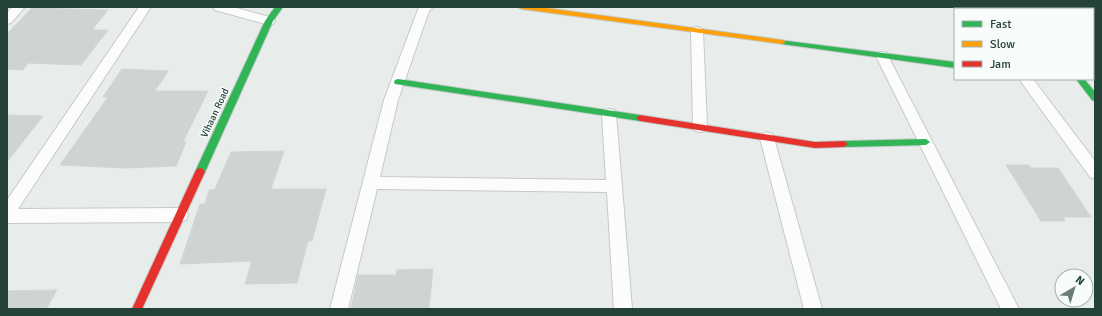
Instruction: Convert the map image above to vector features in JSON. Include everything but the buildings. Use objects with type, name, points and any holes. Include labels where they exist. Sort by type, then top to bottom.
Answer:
[{"type":"street","points":[[7,20],[19,7]]},
{"type":"street","points":[[7,215],[145,7]]},
{"type":"street","points":[[219,7],[269,21]]},
{"type":"street","name":"Vihaan Road","points":[[137,309],[269,21],[279,7]]},
{"type":"street","points":[[339,309],[391,100],[427,7]]},
{"type":"street","points":[[522,7],[954,65]]},
{"type":"street","points":[[1072,7],[1082,8]]},
{"type":"street","points":[[698,31],[700,128]]},
{"type":"street","points":[[882,56],[1010,309]]},
{"type":"street","points":[[1027,80],[1095,173]]},
{"type":"street","points":[[1081,80],[1095,98]]},
{"type":"street","points":[[398,82],[815,145],[926,142]]},
{"type":"street","points":[[609,114],[623,309]]},
{"type":"street","points":[[767,138],[813,309]]},
{"type":"street","points":[[371,183],[614,186]]},
{"type":"street","points":[[7,215],[180,215]]},
{"type":"traffic: fast","points":[[200,172],[269,21],[279,7]]},
{"type":"traffic: fast","points":[[782,42],[954,65]]},
{"type":"traffic: fast","points":[[1081,80],[1095,98]]},
{"type":"traffic: fast","points":[[398,82],[640,118]]},
{"type":"traffic: fast","points":[[844,144],[926,142]]},
{"type":"traffic: slow","points":[[522,7],[782,42]]},
{"type":"traffic: jam","points":[[1072,7],[1081,8]]},
{"type":"traffic: jam","points":[[640,118],[815,145],[844,144]]},
{"type":"traffic: jam","points":[[137,309],[200,172]]}]
